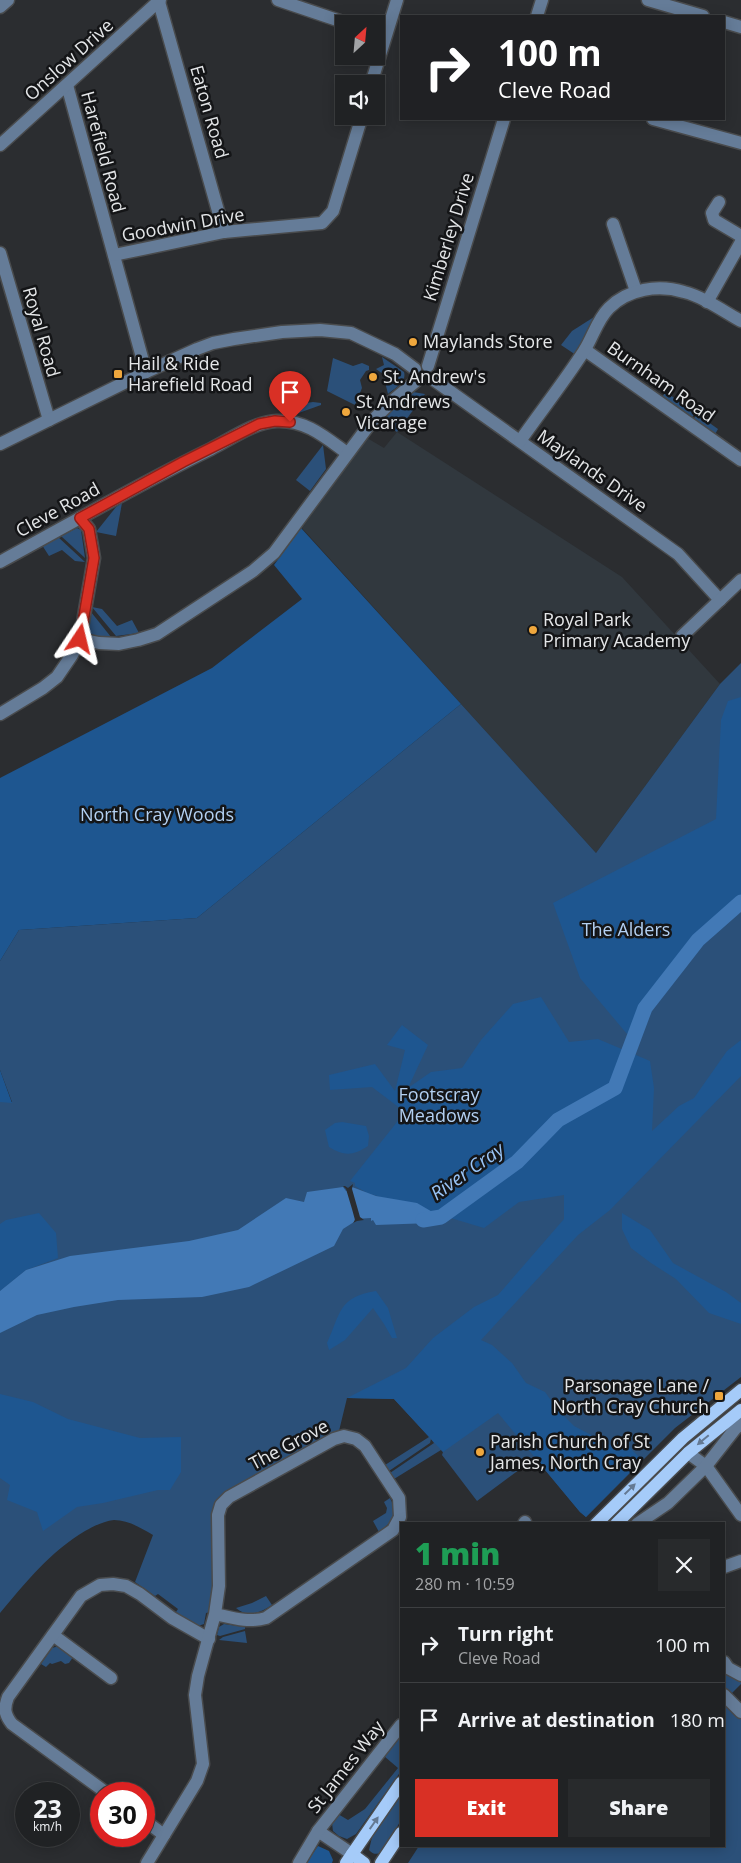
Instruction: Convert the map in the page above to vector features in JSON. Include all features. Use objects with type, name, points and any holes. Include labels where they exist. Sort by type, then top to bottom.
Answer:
[{"type":"main road","points":[[598,1522],[683,1438],[741,1390]]},
{"type":"main road","points":[[618,1522],[688,1453],[741,1410]]},
{"type":"main road","points":[[364,1863],[349,1859],[400,1784]]},
{"type":"main road","points":[[382,1863],[400,1835]]},
{"type":"street","points":[[0,7],[8,0]]},
{"type":"street","points":[[278,0],[335,19]]},
{"type":"street","points":[[385,26],[397,0]]},
{"type":"street","points":[[537,15],[542,0]]},
{"type":"street","points":[[648,0],[700,15]]},
{"type":"street","name":"Onslow Drive","points":[[0,145],[160,1]]},
{"type":"street","name":"Eaton Road","points":[[160,1],[224,232]]},
{"type":"street","points":[[725,22],[741,27]]},
{"type":"street","name":"Harefield Road","points":[[67,85],[146,372]]},
{"type":"street","name":"Kimberley Drive","points":[[428,366],[504,120]]},
{"type":"street","points":[[657,120],[741,143]]},
{"type":"street","name":"Goodwin Drive","points":[[114,255],[224,232],[317,224],[328,218],[334,210],[359,125]]},
{"type":"street","points":[[719,202],[712,213],[714,220],[741,236]]},
{"type":"street","points":[[613,224],[636,291]]},
{"type":"street","points":[[707,302],[741,242]]},
{"type":"street","name":"Royal Road","points":[[0,253],[49,420]]},
{"type":"street","points":[[520,441],[585,350],[598,323],[608,309],[636,291],[669,289],[683,292],[707,302],[741,322]]},
{"type":"street","points":[[0,444],[146,372],[214,343],[282,332],[320,330],[351,333],[394,354],[415,376],[420,386],[428,386],[434,380],[434,372],[428,366],[422,365],[415,376],[372,421],[274,554],[253,571],[157,634],[119,644],[99,643],[80,639]]},
{"type":"street","name":"Burnham Road","points":[[585,350],[741,460]]},
{"type":"street","name":"Maylands Drive","points":[[434,380],[678,554],[720,600]]},
{"type":"street","name":"Cleve Road","points":[[0,562],[183,462],[259,424],[275,421],[307,426],[347,453]]},
{"type":"street","points":[[0,714],[43,688],[57,677],[80,639],[94,558],[89,529],[80,518]]},
{"type":"street","points":[[682,636],[741,580]]},
{"type":"street","points":[[640,1522],[668,1503],[706,1466],[735,1428],[741,1424]]},
{"type":"street","name":"The Grove","points":[[147,1863],[197,1781],[203,1764],[195,1695],[198,1676],[215,1614],[219,1586],[218,1515],[221,1505],[229,1497],[334,1439],[344,1436],[356,1439],[365,1446],[399,1498],[400,1517],[393,1530],[266,1618],[254,1621],[215,1614]]},
{"type":"street","points":[[688,1453],[706,1466],[741,1515]]},
{"type":"street","points":[[725,1567],[741,1561]]},
{"type":"street","points":[[92,1782],[12,1724],[6,1716],[4,1706],[8,1697],[81,1596],[100,1585],[126,1586],[208,1640]]},
{"type":"street","points":[[53,1635],[111,1678]]},
{"type":"street","points":[[725,1664],[728,1668],[741,1675]]},
{"type":"street","points":[[725,1696],[741,1712]]},
{"type":"street","name":"St James Way","points":[[299,1863],[318,1831],[400,1727]]},
{"type":"street","points":[[155,1828],[164,1835]]},
{"type":"street","name":"St James Way","points":[[318,1831],[349,1859]]},
{"type":"shaded area","name":"Royal Park Primary Academy","points":[[397,432],[622,577],[720,684],[596,853],[302,528],[367,438],[384,448]]},
{"type":"shaded area","points":[[343,1187],[346,1191],[352,1189],[352,1187],[376,1196],[417,1203],[441,1217],[431,1223],[376,1225],[373,1220],[371,1221],[371,1218],[355,1219],[354,1222],[343,1229],[334,1246],[249,1287],[202,1297],[118,1300],[74,1307],[37,1315],[0,1333],[0,1291],[26,1270],[70,1256],[189,1241],[238,1230],[286,1198],[304,1202],[307,1192]]},
{"type":"green space","points":[[594,317],[597,319],[576,355],[561,345],[572,331]]},
{"type":"green space","points":[[382,357],[404,372],[402,382],[388,394],[383,374],[376,369],[384,365]]},
{"type":"green space","points":[[333,358],[353,366],[362,363],[369,366],[369,370],[366,371],[360,380],[362,388],[355,405],[327,391]]},
{"type":"green space","points":[[413,392],[425,394],[397,432],[380,421]]},
{"type":"green space","points":[[666,392],[695,413],[691,419],[661,398]]},
{"type":"green space","points":[[313,402],[321,403],[321,405],[293,415],[284,414],[283,406]]},
{"type":"green space","points":[[697,414],[718,429],[714,436],[692,421]]},
{"type":"green space","points":[[323,445],[326,469],[310,491],[296,480]]},
{"type":"green space","points":[[122,503],[116,536],[96,532],[116,507]]},
{"type":"green space","points":[[77,528],[81,530],[85,558],[61,536]]},
{"type":"green space","name":"North Cray Woods","points":[[301,528],[461,704],[197,918],[19,930],[0,961],[0,778],[212,668],[302,599],[274,565]]},
{"type":"green space","points":[[58,537],[85,562],[75,561],[62,550],[49,556],[42,545]]},
{"type":"green space","points":[[92,607],[102,609],[117,626],[132,620],[139,633],[116,636]]},
{"type":"green space","points":[[91,612],[111,637],[92,636],[88,633]]},
{"type":"green space","name":"Footscray Meadows","points":[[741,663],[741,1377],[675,1428],[586,1517],[535,1458],[477,1501],[442,1455],[443,1452],[441,1450],[394,1479],[390,1473],[434,1443],[431,1439],[430,1443],[389,1471],[385,1465],[429,1437],[394,1399],[347,1398],[339,1431],[225,1494],[218,1504],[212,1524],[216,1581],[210,1612],[206,1613],[204,1624],[198,1626],[176,1612],[178,1609],[158,1594],[155,1596],[135,1582],[153,1535],[139,1527],[119,1520],[103,1523],[88,1529],[72,1539],[39,1568],[0,1613],[0,1102],[12,1102],[0,1070],[0,961],[19,930],[197,918],[461,704],[596,853],[720,684]]},
{"type":"green space","name":"The Alders","points":[[741,697],[741,900],[689,946],[651,992],[627,1034],[580,978],[553,903],[716,819],[721,720],[728,701]]},
{"type":"green space","points":[[541,997],[569,1042],[598,1039],[650,1061],[654,1088],[652,1131],[679,1106],[694,1098],[727,1051],[741,1040],[741,1076],[610,1210],[578,1235],[481,1340],[492,1345],[512,1363],[526,1383],[545,1392],[558,1410],[574,1426],[614,1447],[630,1448],[642,1460],[586,1517],[498,1413],[443,1452],[394,1399],[347,1398],[406,1368],[433,1338],[474,1307],[498,1295],[564,1219],[564,1195],[519,1202],[484,1228],[367,1193],[350,1181],[405,1112],[372,1087],[330,1090],[329,1075],[375,1064],[395,1091],[405,1050],[387,1045],[402,1025],[428,1045],[408,1088],[431,1072],[462,1068],[481,1040],[513,1004]]},
{"type":"green space","points":[[0,1070],[12,1103],[0,1102]]},
{"type":"green space","points":[[342,1122],[366,1126],[369,1136],[368,1146],[358,1152],[348,1154],[329,1147],[325,1130],[335,1123]]},
{"type":"green space","points":[[39,1213],[56,1233],[58,1258],[26,1270],[0,1291],[0,1224],[6,1220]]},
{"type":"green space","points":[[622,1213],[650,1230],[673,1263],[726,1292],[741,1303],[741,1324],[709,1313],[676,1279],[631,1248],[622,1229]]},
{"type":"green space","points":[[376,1291],[388,1308],[397,1338],[392,1338],[373,1308],[345,1340],[329,1350],[327,1343],[342,1308],[354,1297]]},
{"type":"green space","points":[[0,1394],[33,1402],[68,1419],[140,1438],[181,1437],[181,1472],[170,1490],[158,1490],[77,1507],[43,1531],[37,1512],[7,1500],[10,1485],[0,1478]]},
{"type":"green space","points":[[390,1498],[393,1508],[392,1517],[379,1532],[373,1521],[386,1513],[387,1508],[384,1502]]},
{"type":"green space","points":[[266,1596],[272,1605],[258,1612],[249,1614],[236,1608],[252,1603]]},
{"type":"green space","points":[[224,1624],[245,1627],[245,1629],[220,1636],[217,1635],[219,1627]]},
{"type":"green space","points":[[245,1631],[247,1643],[219,1640],[223,1637]]},
{"type":"green space","points":[[59,1646],[73,1657],[69,1663],[65,1664],[61,1661],[50,1663],[46,1667],[41,1664],[52,1648]]},
{"type":"green space","points":[[725,1665],[741,1679],[741,1684],[730,1695],[725,1690]]},
{"type":"green space","points":[[725,1699],[741,1715],[741,1863],[408,1863],[418,1847],[725,1847]]},
{"type":"green space","points":[[400,1736],[400,1772],[356,1834],[347,1839],[339,1836],[333,1831],[332,1823],[338,1814],[348,1820],[365,1809],[398,1768],[384,1756]]},
{"type":"green space","points":[[400,1794],[400,1822],[382,1853],[372,1853],[369,1850],[373,1833]]},
{"type":"green space","points":[[318,1846],[329,1851],[333,1860],[332,1863],[306,1863]]},
{"type":"pier","points":[[353,1184],[352,1189],[360,1217],[364,1220],[353,1223],[355,1220],[346,1189],[343,1186],[348,1188]]},
{"type":"waterway","name":"River Cray","points":[[423,1220],[441,1217],[517,1162],[558,1120],[615,1088],[645,1008],[698,940],[741,902]]},
{"type":"place","name":"Maylands Store","points":[[413,342]]},
{"type":"place","name":"Hail & Ride Harefield Road","points":[[118,374]]},
{"type":"place","name":"St. Andrew's","points":[[373,377]]},
{"type":"place","name":"St Andrews Vicarage","points":[[346,412]]},
{"type":"place","name":"Royal Park Primary Academy","points":[[533,630]]},
{"type":"place","name":"Parsonage Lane / North Cray Church","points":[[719,1396]]},
{"type":"place","name":"Parish Church of St James, North Cray","points":[[480,1452]]},
{"type":"route","points":[[80,639],[94,558],[89,529],[80,518],[183,462],[259,424],[275,421],[290,422]]}]
